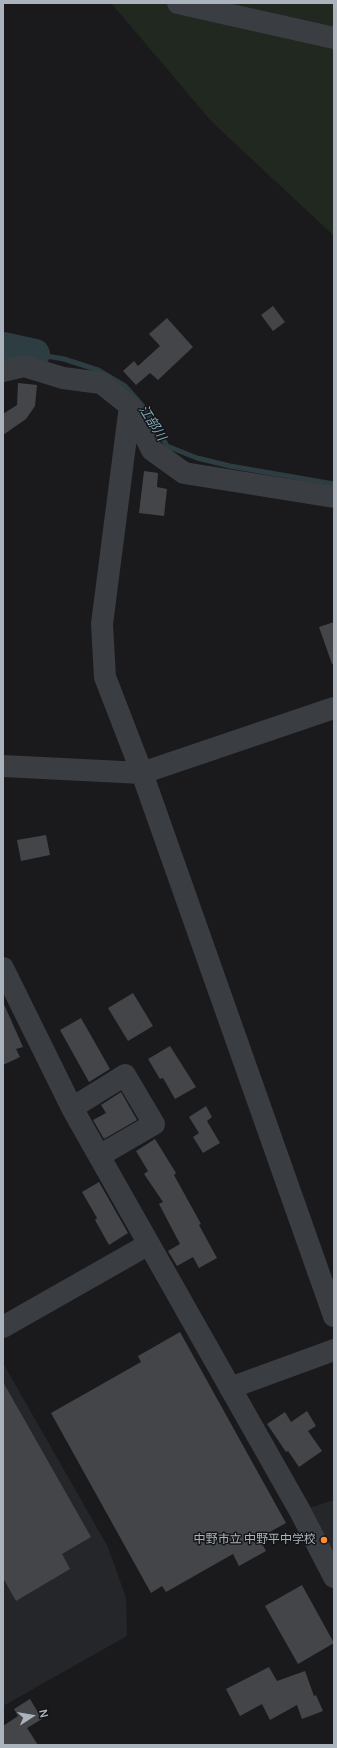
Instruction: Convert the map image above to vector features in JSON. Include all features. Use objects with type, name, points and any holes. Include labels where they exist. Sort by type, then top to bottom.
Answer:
[{"type":"street","points":[[178,3],[334,38]]},
{"type":"street","points":[[3,371],[24,366],[63,378],[101,383],[130,406],[152,450],[184,473],[334,498]]},
{"type":"street","points":[[130,406],[102,624],[105,677],[142,773],[334,1316]]},
{"type":"street","points":[[3,766],[142,773],[334,708]]},
{"type":"street","points":[[3,968],[10,1001],[300,1511],[334,1577]]},
{"type":"street","points":[[72,1108],[125,1075],[154,1124],[99,1156]]},
{"type":"street","points":[[3,1328],[149,1244]]},
{"type":"street","points":[[230,1388],[334,1350]]},
{"type":"shaded area","points":[[111,3],[334,3],[334,236],[212,122]]},
{"type":"shaded area","points":[[3,1363],[108,1547],[126,1598],[127,1636],[3,1706]]},
{"type":"shaded area","name":"中野市立 中野平中学校","points":[[334,1500],[334,1577],[300,1511]]},
{"type":"building","points":[[273,306],[285,322],[273,331],[261,315]]},
{"type":"building","points":[[167,318],[193,347],[158,380],[150,373],[136,385],[123,371],[134,361],[138,366],[160,346],[149,334]]},
{"type":"building","points":[[18,383],[37,385],[35,406],[26,419],[3,435],[3,414],[17,405]]},
{"type":"building","points":[[144,471],[158,473],[157,487],[167,489],[164,516],[139,513]]},
{"type":"building","points":[[334,622],[334,664],[332,664],[319,627]]},
{"type":"building","points":[[46,835],[50,855],[21,861],[17,840]]},
{"type":"building","points":[[133,993],[153,1026],[128,1041],[108,1008]]},
{"type":"building","points":[[3,1002],[23,1047],[16,1049],[20,1057],[3,1065]]},
{"type":"building","points":[[81,1018],[110,1069],[89,1082],[60,1030]]},
{"type":"building","points":[[170,1046],[196,1087],[175,1099],[163,1078],[160,1079],[148,1059]]},
{"type":"building","points":[[121,1092],[137,1120],[104,1139],[93,1120],[106,1113],[101,1105]]},
{"type":"building","points":[[206,1106],[212,1117],[207,1121],[220,1143],[203,1153],[193,1137],[199,1133],[189,1117]]},
{"type":"building","points":[[155,1139],[176,1173],[174,1175],[201,1224],[199,1225],[217,1258],[199,1268],[193,1257],[177,1266],[168,1251],[180,1244],[159,1204],[163,1202],[144,1174],[148,1171],[136,1151]]},
{"type":"building","points":[[99,1182],[128,1233],[109,1245],[95,1220],[97,1218],[82,1192]]},
{"type":"building","points":[[180,1332],[286,1523],[259,1538],[266,1551],[239,1566],[233,1554],[166,1592],[162,1586],[151,1593],[51,1413],[141,1362],[138,1356]]},
{"type":"building","points":[[3,1382],[91,1537],[62,1554],[70,1569],[16,1601],[3,1578]]},
{"type":"building","points":[[307,1411],[316,1426],[308,1431],[322,1451],[299,1467],[288,1451],[286,1452],[267,1424],[285,1412],[291,1422]]},
{"type":"building","points":[[302,1585],[334,1643],[298,1664],[265,1606]]},
{"type":"building","points":[[269,1667],[277,1681],[305,1671],[314,1696],[316,1695],[323,1711],[302,1719],[297,1705],[270,1720],[262,1704],[240,1716],[226,1689]]},
{"type":"building","points":[[30,1699],[42,1719],[27,1728],[38,1745],[3,1745],[3,1726],[18,1716],[14,1709]]},
{"type":"waterway","name":"江部川","points":[[3,347],[35,354]]},
{"type":"waterway","name":"江部川","points":[[35,354],[64,359],[98,370],[125,386],[148,412],[167,446],[197,458],[230,466],[334,484]]},
{"type":"place","name":"中野市立 中野平中学校","points":[[324,1540]]}]
